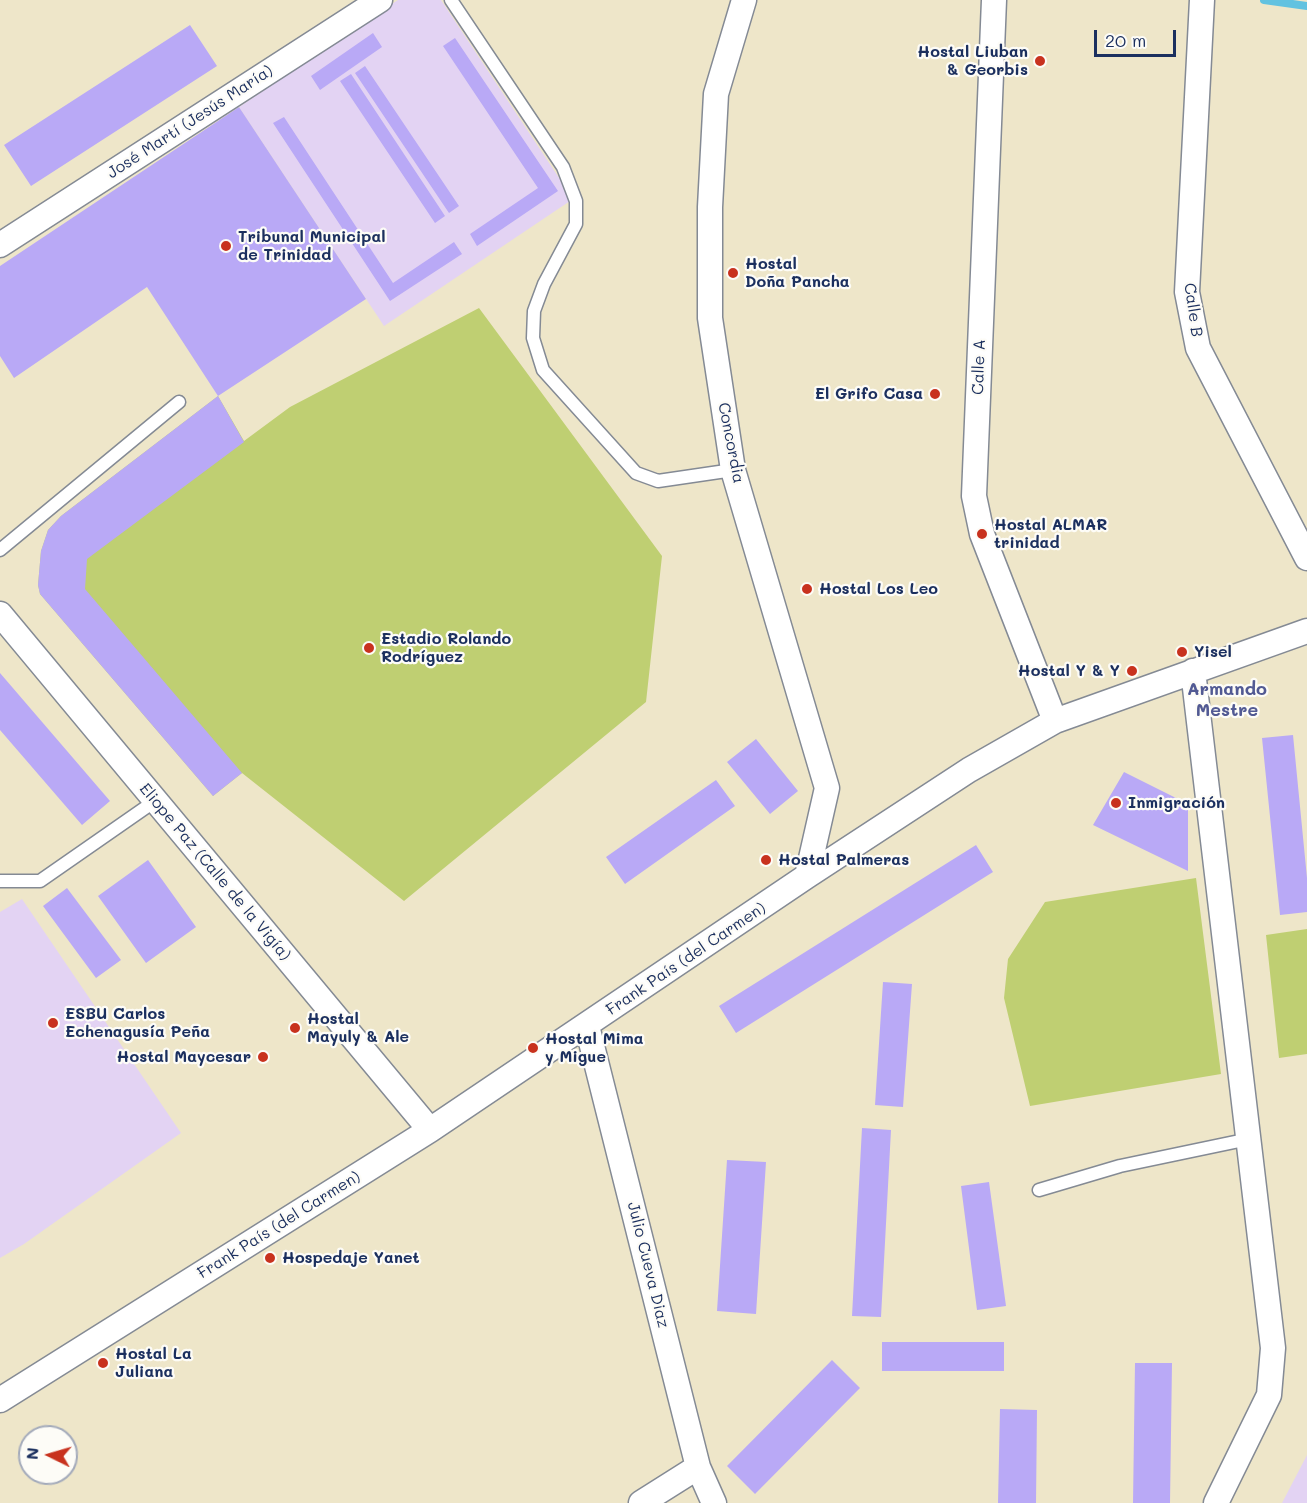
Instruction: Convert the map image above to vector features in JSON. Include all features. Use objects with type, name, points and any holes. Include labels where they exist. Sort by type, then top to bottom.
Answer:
[{"type":"street","name":"José Martí (Jesús María)","points":[[0,245],[380,0]]},
{"type":"street","name":"Concordia","points":[[744,0],[716,94],[710,207],[710,318],[733,470],[827,788],[807,876]]},
{"type":"street","name":"Calle A","points":[[994,0],[974,496],[982,534],[1055,721]]},
{"type":"street","name":"Calle B","points":[[1202,6],[1187,292],[1198,348],[1307,558]]},
{"type":"street","name":"Eliope Paz (Calle de la Vigía)","points":[[0,614],[430,1130]]},
{"type":"street","name":"Frank País (del Carmen)","points":[[0,1400],[430,1130],[807,876],[969,770],[1055,721],[1307,631]]},
{"type":"street","points":[[1193,671],[1273,1348],[1269,1395],[1216,1503]]},
{"type":"street","name":"Julio Cueva Diaz","points":[[587,1026],[698,1467],[714,1503]]},
{"type":"street","points":[[641,1503],[698,1467]]},
{"type":"lane","points":[[451,0],[563,167],[576,201],[576,224],[544,284],[534,311],[533,338],[543,370],[636,473],[658,481],[733,470]]},
{"type":"lane","points":[[0,550],[179,402]]},
{"type":"lane","points":[[0,881],[40,881],[155,801]]},
{"type":"lane","points":[[1038,1190],[1120,1166],[1249,1139]]},
{"type":"shaded area","points":[[398,0],[441,0],[573,199],[384,326],[239,107]]},
{"type":"shaded area","name":"ESBU Carlos Echenagusía Peña","points":[[22,899],[181,1133],[24,1244],[0,1258],[0,912]]},
{"type":"shaded area","points":[[1307,1455],[1307,1503],[1282,1503]]},
{"type":"green space","name":"Estadio Rolando Rodríguez","points":[[479,308],[662,556],[646,702],[404,901],[242,773],[213,796],[40,594],[38,585],[41,551],[48,530],[61,516],[218,396],[244,441],[290,407]]},
{"type":"green space","points":[[1196,878],[1221,1074],[1030,1106],[1004,998],[1008,959],[1045,902]]},
{"type":"green space","points":[[1307,929],[1307,1054],[1279,1058],[1266,935]]},
{"type":"building","points":[[190,25],[217,66],[31,186],[4,145]]},
{"type":"building","points":[[373,33],[382,47],[320,90],[311,76]]},
{"type":"building","points":[[455,38],[558,191],[477,246],[470,234],[538,188],[443,46]]},
{"type":"building","points":[[365,66],[459,206],[449,213],[355,73]]},
{"type":"building","points":[[351,74],[445,216],[435,223],[340,81]]},
{"type":"building","name":"Tribunal Municipal de Trinidad","points":[[239,107],[366,299],[218,396],[147,287],[14,378],[0,356],[0,266]]},
{"type":"building","points":[[284,117],[393,283],[454,242],[462,254],[390,301],[273,123]]},
{"type":"building","points":[[218,396],[244,442],[87,559],[85,589],[242,773],[213,796],[40,594],[38,585],[41,551],[48,530],[61,516]]},
{"type":"building","points":[[0,673],[110,801],[82,825],[0,730]]},
{"type":"building","points":[[1293,735],[1307,878],[1307,912],[1280,915],[1262,738]]},
{"type":"building","points":[[756,739],[798,791],[770,814],[727,762]]},
{"type":"building","points":[[1124,772],[1188,804],[1188,871],[1093,825]]},
{"type":"building","points":[[716,780],[735,806],[625,884],[606,857]]},
{"type":"building","points":[[976,845],[993,872],[736,1033],[719,1006]]},
{"type":"building","points":[[148,860],[196,927],[146,963],[98,896]]},
{"type":"building","points":[[67,888],[121,960],[96,978],[43,906]]},
{"type":"building","points":[[883,982],[912,984],[903,1107],[875,1105]]},
{"type":"building","points":[[862,1128],[891,1130],[881,1317],[852,1316]]},
{"type":"building","points":[[727,1160],[766,1162],[756,1314],[717,1311]]},
{"type":"building","points":[[989,1182],[1006,1306],[977,1310],[961,1186]]},
{"type":"building","points":[[882,1342],[1004,1342],[1004,1371],[882,1371]]},
{"type":"building","points":[[832,1360],[860,1388],[755,1494],[727,1466]]},
{"type":"building","points":[[1135,1363],[1172,1363],[1170,1503],[1133,1503]]},
{"type":"building","points":[[1000,1409],[1037,1410],[1036,1503],[998,1503]]},
{"type":"waterway","points":[[1264,0],[1307,6]]},
{"type":"place","name":"Hostal Liuban & Georbis","points":[[1040,61]]},
{"type":"place","name":"Tribunal Municipal de Trinidad","points":[[226,246]]},
{"type":"place","name":"Hostal Doña Pancha","points":[[733,273]]},
{"type":"place","name":"El Grifo Casa","points":[[935,394]]},
{"type":"place","name":"Hostal ALMAR trinidad","points":[[982,534]]},
{"type":"place","name":"Hostal Los Leo","points":[[807,589]]},
{"type":"place","name":"Estadio Rolando Rodríguez","points":[[369,648]]},
{"type":"place","name":"Yisel","points":[[1182,652]]},
{"type":"place","name":"Hostal Y & Y","points":[[1132,671]]},
{"type":"place","name":"Inmigración","points":[[1116,803]]},
{"type":"place","name":"Hostal Palmeras","points":[[766,860]]},
{"type":"place","name":"ESBU Carlos Echenagusía Peña","points":[[53,1023]]},
{"type":"place","name":"Hostal Mayuly & Ale","points":[[295,1028]]},
{"type":"place","name":"Hostal Mima y Migue","points":[[533,1048]]},
{"type":"place","name":"Hostal Maycesar","points":[[263,1057]]},
{"type":"place","name":"Hospedaje Yanet","points":[[270,1258]]},
{"type":"place","name":"Hostal La Juliana","points":[[103,1363]]},
{"type":"district","name":"Armando Mestre","points":[[1227,699]]}]
